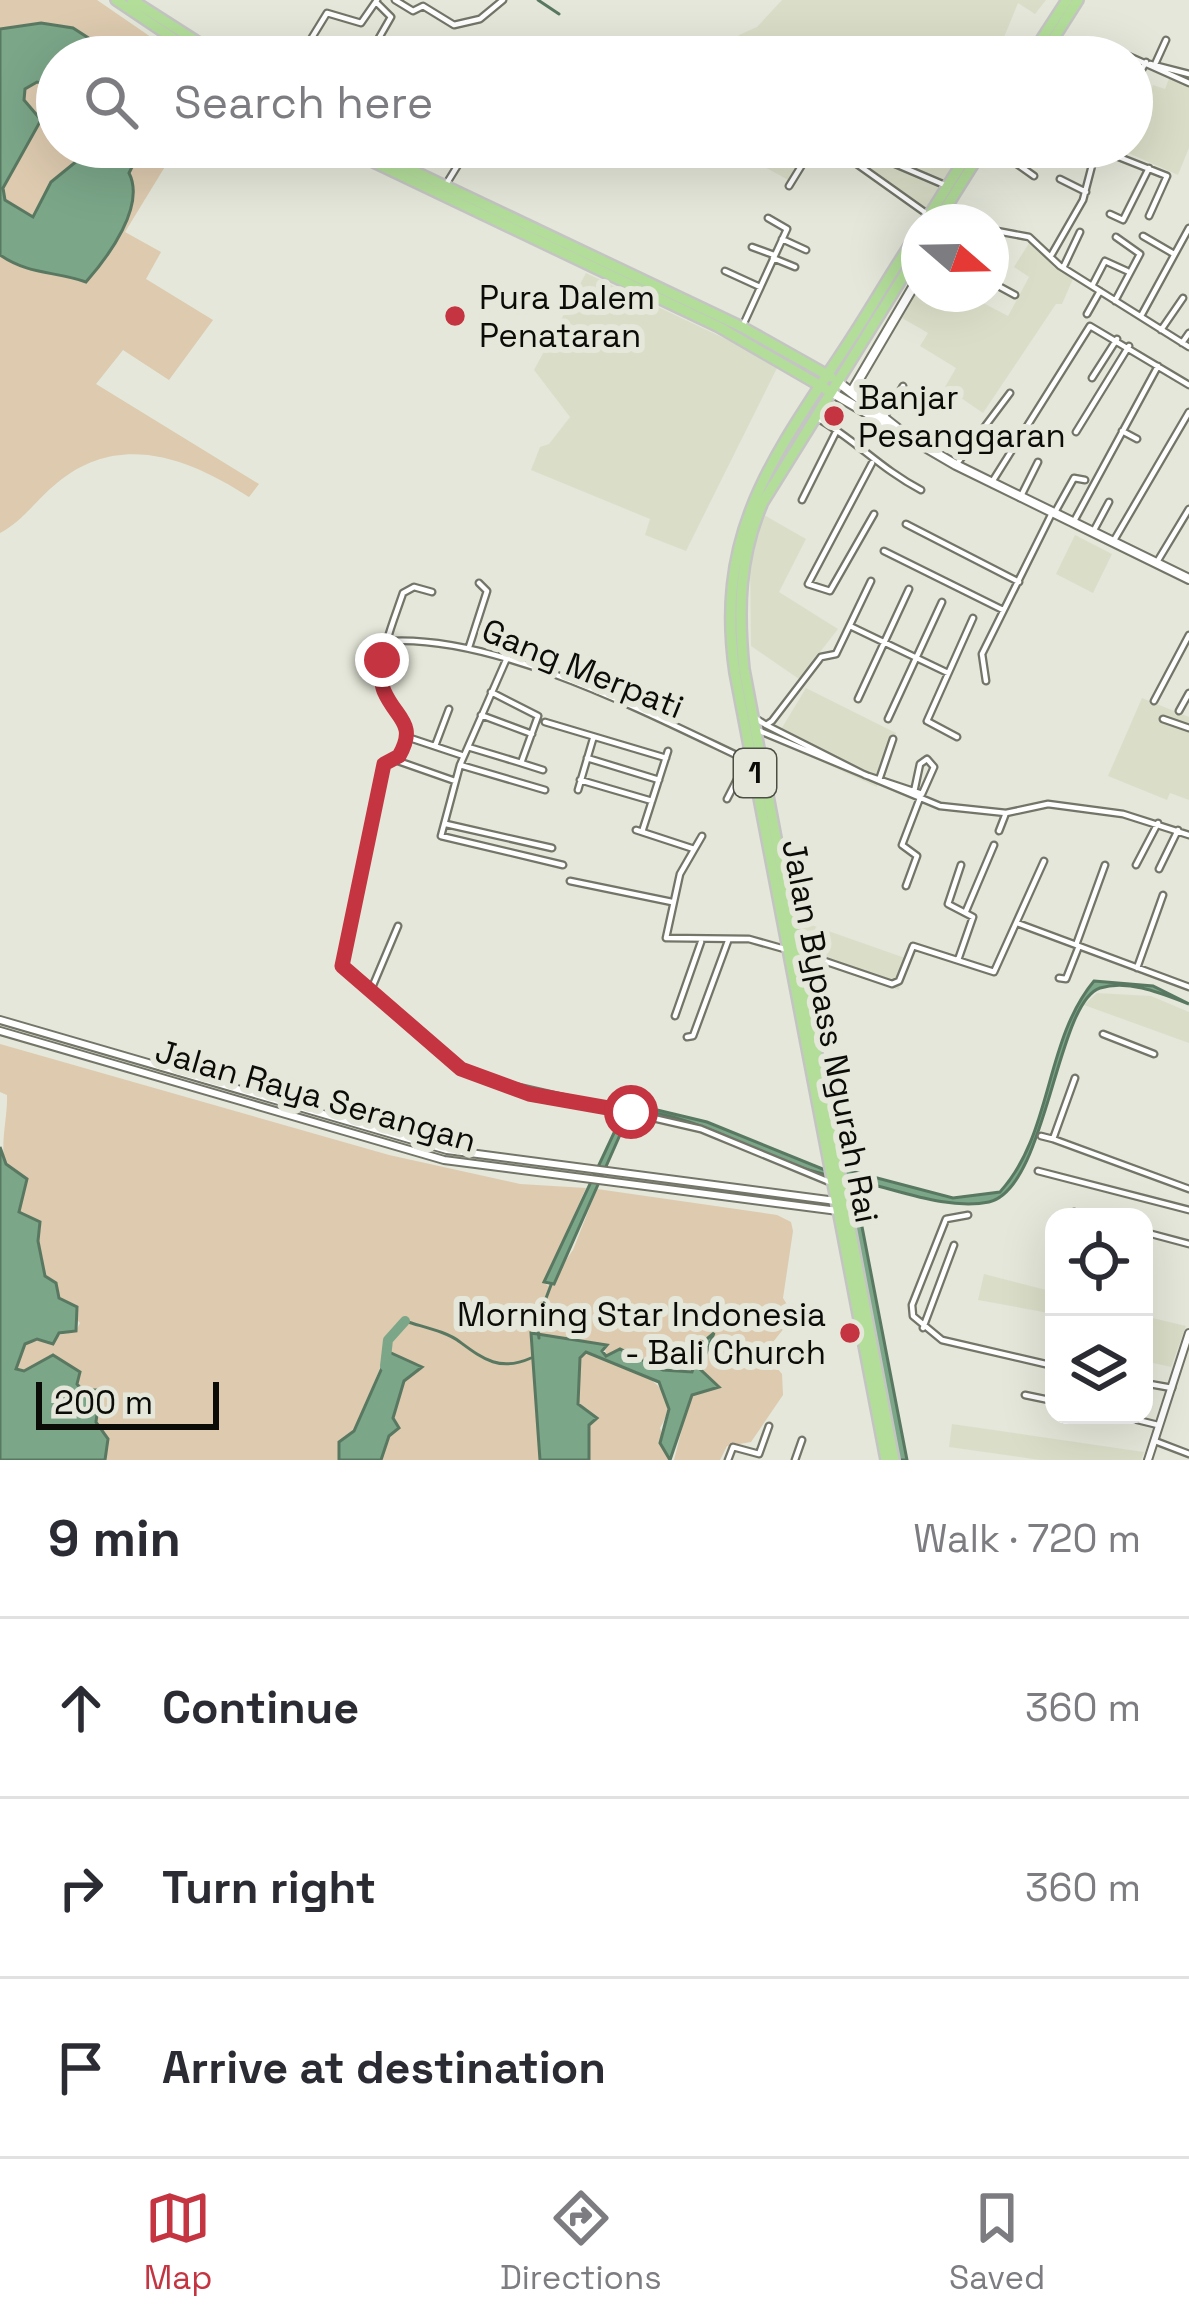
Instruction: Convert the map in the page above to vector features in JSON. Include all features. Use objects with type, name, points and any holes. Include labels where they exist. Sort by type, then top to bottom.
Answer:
[{"type":"highway","points":[[116,0],[170,36]]},
{"type":"highway","points":[[132,0],[188,36]]},
{"type":"highway","points":[[1050,36],[1067,0]]},
{"type":"highway","points":[[1053,36],[1078,0]]},
{"type":"highway","points":[[387,168],[739,332]]},
{"type":"highway","points":[[407,168],[739,332],[834,387]]},
{"type":"highway","points":[[941,204],[959,168]]},
{"type":"highway","points":[[947,204],[973,168]]},
{"type":"highway","name":"Jalan Bypass Ngurah Rai","points":[[772,838],[750,762],[730,635],[734,560],[751,501],[901,259]]},
{"type":"highway","name":"Jalan Bypass Ngurah Rai","points":[[855,1283],[772,838],[740,626],[745,556],[763,502],[901,280]]},
{"type":"highway","name":"Jalan Bypass Ngurah Rai","points":[[835,1181],[890,1460]]},
{"type":"main road","points":[[852,391],[901,308]]},
{"type":"main road","points":[[834,387],[852,391],[903,435]]},
{"type":"main road","points":[[834,387],[956,465],[1189,580]]},
{"type":"street","points":[[395,0],[412,11],[423,6],[454,25],[480,20],[503,0]]},
{"type":"street","points":[[312,36],[324,15],[361,23],[377,1],[392,17],[381,36]]},
{"type":"street","points":[[1153,61],[1166,40]]},
{"type":"street","points":[[1153,65],[1189,83]]},
{"type":"street","points":[[1153,65],[1189,74]]},
{"type":"street","points":[[445,186],[457,168]]},
{"type":"street","points":[[789,186],[800,168]]},
{"type":"street","points":[[863,168],[915,204]]},
{"type":"street","points":[[905,168],[947,186]]},
{"type":"street","points":[[1021,168],[1034,176]]},
{"type":"street","points":[[1052,254],[1086,192],[1091,168]]},
{"type":"street","points":[[1110,214],[1123,220],[1149,168],[1167,178],[1150,216]]},
{"type":"street","points":[[1060,179],[1086,192]]},
{"type":"street","points":[[739,332],[786,226],[768,218]]},
{"type":"street","points":[[1141,316],[1189,228]]},
{"type":"street","points":[[1063,268],[1080,232]]},
{"type":"street","points":[[1009,234],[1029,237],[1063,268],[1185,345],[1189,333]]},
{"type":"street","points":[[1143,236],[1175,255]]},
{"type":"street","points":[[1115,301],[1140,254],[1116,237]]},
{"type":"street","points":[[782,238],[806,250]]},
{"type":"street","points":[[752,247],[795,267]]},
{"type":"street","points":[[1092,286],[1105,261],[1126,271]]},
{"type":"street","points":[[725,271],[760,287]]},
{"type":"street","points":[[1087,314],[1100,291]]},
{"type":"street","points":[[1009,292],[1015,295]]},
{"type":"street","points":[[1161,330],[1183,298]]},
{"type":"street","points":[[991,483],[1088,328],[1117,339],[1189,386]]},
{"type":"street","points":[[1092,378],[1117,339]]},
{"type":"street","points":[[1076,432],[1129,346]]},
{"type":"street","points":[[1073,523],[1158,366]]},
{"type":"street","points":[[884,416],[903,386]]},
{"type":"street","points":[[956,465],[1010,392]]},
{"type":"street","points":[[1113,542],[1189,412]]},
{"type":"street","points":[[814,416],[868,450],[872,463],[921,490]]},
{"type":"street","points":[[802,500],[837,430]]},
{"type":"street","points":[[1123,431],[1137,439]]},
{"type":"street","points":[[1020,498],[1039,462]]},
{"type":"street","points":[[872,463],[808,584],[830,591],[874,514]]},
{"type":"street","points":[[986,681],[980,662],[1004,611],[1073,478],[1085,480]]},
{"type":"street","points":[[1093,532],[1109,502]]},
{"type":"street","points":[[1157,562],[1189,509]]},
{"type":"street","points":[[905,524],[1019,582]]},
{"type":"street","points":[[884,551],[1004,611]]},
{"type":"street","points":[[758,724],[821,657],[836,654],[871,581]]},
{"type":"street","points":[[469,647],[487,591],[479,583]]},
{"type":"street","points":[[395,760],[407,737],[406,718],[382,684],[384,651],[404,593],[414,587],[432,592]]},
{"type":"street","points":[[858,699],[909,589]]},
{"type":"street","points":[[888,719],[942,602]]},
{"type":"street","points":[[957,736],[927,721],[973,618]]},
{"type":"street","points":[[850,626],[948,673]]},
{"type":"street","points":[[1154,701],[1189,635]]},
{"type":"street","name":"Gang Merpati","points":[[390,641],[469,647],[507,658],[750,762]]},
{"type":"street","points":[[507,658],[460,765],[441,836],[562,865]]},
{"type":"street","points":[[491,692],[535,711],[521,763]]},
{"type":"street","points":[[1179,711],[1189,693]]},
{"type":"street","points":[[435,746],[449,709]]},
{"type":"street","points":[[482,715],[532,734]]},
{"type":"street","points":[[1163,719],[1189,728]]},
{"type":"street","points":[[545,722],[593,739],[667,755],[639,831],[694,849]]},
{"type":"street","points":[[758,724],[917,795],[922,794],[934,767],[927,759],[920,764],[917,795],[902,844],[917,856],[906,886]]},
{"type":"street","points":[[758,724],[940,806],[1006,813],[1048,804],[1158,824],[1189,836]]},
{"type":"street","points":[[407,737],[464,756]]},
{"type":"street","points":[[578,790],[593,739]]},
{"type":"street","points":[[879,780],[893,739]]},
{"type":"street","points":[[468,747],[543,770]]},
{"type":"street","points":[[587,758],[659,780]]},
{"type":"street","points":[[455,781],[395,760],[384,764],[342,966],[461,1069],[529,1094],[700,1129],[835,1181]]},
{"type":"street","points":[[727,799],[750,762]]},
{"type":"street","points":[[460,765],[545,790]]},
{"type":"street","points":[[580,780],[652,801]]},
{"type":"street","points":[[999,832],[1006,813]]},
{"type":"street","points":[[444,823],[552,848]]},
{"type":"street","points":[[1136,866],[1158,824]]},
{"type":"street","points":[[1159,869],[1178,830]]},
{"type":"street","points":[[702,836],[672,902],[666,938],[755,940],[892,984],[899,982],[913,946],[994,972],[1044,861]]},
{"type":"street","points":[[966,911],[994,845]]},
{"type":"street","points":[[958,960],[973,917],[947,899],[962,865]]},
{"type":"street","points":[[1059,978],[1066,979],[1105,865]]},
{"type":"street","points":[[571,880],[672,902]]},
{"type":"street","points":[[1137,968],[1162,895]]},
{"type":"street","points":[[1017,923],[1189,987]]},
{"type":"street","points":[[371,990],[398,926]]},
{"type":"street","points":[[675,1016],[701,940]]},
{"type":"street","points":[[687,1037],[693,1036],[728,940]]},
{"type":"street","name":"Jalan Raya Serangan","points":[[0,1020],[447,1150],[837,1206]]},
{"type":"street","name":"Jalan Raya Serangan","points":[[0,1031],[423,1155],[604,1183],[837,1206]]},
{"type":"street","points":[[1103,1034],[1154,1054]]},
{"type":"street","points":[[87,1054],[90,1043]]},
{"type":"street","points":[[1136,1063],[1138,1048]]},
{"type":"street","points":[[1054,1139],[1076,1078]]},
{"type":"street","points":[[1041,1136],[1189,1189]]},
{"type":"street","points":[[1038,1171],[1189,1210]]},
{"type":"street","points":[[968,1215],[946,1219],[912,1304],[917,1322],[952,1342],[1045,1364]]},
{"type":"street","points":[[1153,1234],[1189,1244]]},
{"type":"street","points":[[922,1328],[954,1245]]},
{"type":"street","points":[[1148,1460],[1189,1334]]},
{"type":"street","points":[[1153,1385],[1172,1388]]},
{"type":"street","points":[[1025,1395],[1045,1399]]},
{"type":"street","points":[[1153,1423],[1160,1425]]},
{"type":"street","points":[[728,1460],[734,1447],[762,1457],[769,1426]]},
{"type":"street","points":[[794,1460],[802,1440]]},
{"type":"street","points":[[1155,1441],[1189,1454]]},
{"type":"shaded area","points":[[0,0],[97,0],[149,36],[36,36],[36,168],[164,168],[125,232],[161,252],[146,279],[213,320],[169,380],[123,350],[96,384],[259,484],[249,497],[178,462],[129,454],[105,458],[57,483],[0,533]]},
{"type":"shaded area","points":[[782,0],[1046,0],[1035,14],[1018,3],[1005,36],[738,36],[757,27]]},
{"type":"shaded area","points":[[41,23],[73,28],[85,36],[36,36],[36,83],[25,89],[24,100],[36,114],[36,129],[3,188],[5,200],[33,217],[51,182],[68,168],[132,168],[129,215],[86,282],[32,269],[0,255],[0,29]]},
{"type":"shaded area","points":[[1173,68],[1189,73],[1189,148],[1178,175],[1153,164],[1153,85],[1165,89]]},
{"type":"shaded area","points":[[767,168],[796,168],[790,181]]},
{"type":"shaded area","points":[[871,168],[954,168],[930,204],[920,204]]},
{"type":"shaded area","points":[[1031,240],[1054,267],[1073,279],[1062,304],[1056,304],[983,413],[945,387],[956,368],[920,346],[928,333],[902,318],[905,312],[1000,312],[1008,316],[1029,277],[1014,267]]},
{"type":"shaded area","points":[[586,273],[779,364],[686,551],[645,535],[650,519],[531,470],[540,447],[549,444],[570,417],[534,370]]},
{"type":"shaded area","points":[[764,515],[806,539],[779,592],[838,629],[799,679],[751,646],[750,564]]},
{"type":"shaded area","points":[[1075,535],[1112,554],[1093,593],[1056,574]]},
{"type":"shaded area","points":[[806,688],[896,733],[877,787],[779,742],[777,736]]},
{"type":"shaded area","points":[[1142,698],[1189,717],[1189,800],[1170,793],[1167,800],[1108,776]]},
{"type":"shaded area","points":[[800,921],[905,958],[899,990],[809,961]]},
{"type":"shaded area","points":[[1094,981],[1153,986],[1189,1004],[1122,985],[1100,988],[1085,1001],[1072,1026],[1025,1165],[1009,1190],[989,1202],[956,1203],[853,1180],[907,1460],[898,1460],[845,1178],[791,1164],[686,1121],[631,1110],[554,1284],[544,1282],[628,1103],[707,1122],[825,1170],[843,1169],[953,1198],[1000,1192],[1030,1143],[1066,1031]]},
{"type":"shaded area","points":[[1097,993],[1151,996],[1189,1012],[1189,1043],[1084,1005]]},
{"type":"shaded area","points":[[0,1044],[389,1155],[520,1184],[586,1188],[544,1282],[548,1286],[573,1250],[597,1189],[777,1215],[791,1222],[793,1231],[783,1298],[794,1316],[764,1353],[782,1374],[783,1395],[751,1442],[727,1446],[720,1460],[674,1460],[690,1398],[701,1388],[717,1389],[700,1369],[706,1347],[702,1343],[692,1372],[606,1356],[605,1346],[532,1333],[540,1460],[381,1460],[404,1381],[420,1364],[385,1356],[354,1431],[339,1442],[339,1460],[105,1460],[96,1414],[82,1390],[49,1356],[24,1372],[16,1369],[25,1344],[76,1331],[80,1323],[58,1298],[56,1283],[45,1277],[38,1241],[41,1226],[19,1212],[27,1183],[5,1163],[7,1095],[0,1092]]},
{"type":"shaded area","points":[[0,1147],[6,1164],[27,1179],[19,1212],[40,1222],[38,1241],[45,1276],[56,1283],[59,1298],[77,1307],[76,1331],[59,1333],[53,1344],[37,1339],[25,1344],[16,1369],[24,1371],[53,1355],[80,1372],[77,1384],[82,1390],[100,1390],[96,1422],[108,1439],[105,1460],[0,1460]]},
{"type":"shaded area","points":[[984,1274],[1045,1290],[1045,1312],[978,1300]]},
{"type":"shaded area","points":[[1153,1318],[1186,1326],[1171,1367],[1153,1363]]},
{"type":"shaded area","points":[[531,1333],[607,1345],[602,1351],[606,1356],[620,1349],[663,1370],[692,1372],[702,1343],[714,1333],[700,1369],[719,1387],[692,1395],[670,1460],[660,1443],[669,1409],[659,1382],[586,1352],[580,1358],[578,1404],[597,1418],[589,1425],[589,1460],[540,1460]]},
{"type":"shaded area","points":[[389,1352],[422,1367],[404,1381],[393,1418],[399,1428],[389,1436],[381,1460],[339,1460],[339,1442],[354,1431]]},
{"type":"shaded area","points":[[586,1352],[659,1386],[667,1411],[660,1428],[670,1460],[589,1460],[590,1414],[578,1404],[580,1358]]},
{"type":"shaded area","points":[[952,1424],[1144,1452],[1141,1460],[1040,1460],[949,1447]]},
{"type":"waterway","points":[[538,0],[559,14]]},
{"type":"waterway","points":[[539,1338],[537,1322],[551,1285]]},
{"type":"waterway","points":[[405,1321],[448,1335],[493,1362],[510,1364],[531,1358]]},
{"type":"waterway","points":[[385,1366],[388,1340],[405,1321]]},
{"type":"place","name":"Pura Dalem Penataran","points":[[455,316]]},
{"type":"place","name":"Banjar Pesanggaran","points":[[834,416]]},
{"type":"place","name":"Morning Star Indonesia - Bali Church","points":[[850,1333]]},
{"type":"route","points":[[382,660],[385,693],[404,715],[408,733],[399,756],[384,764],[342,966],[461,1069],[529,1094],[631,1112]]}]
